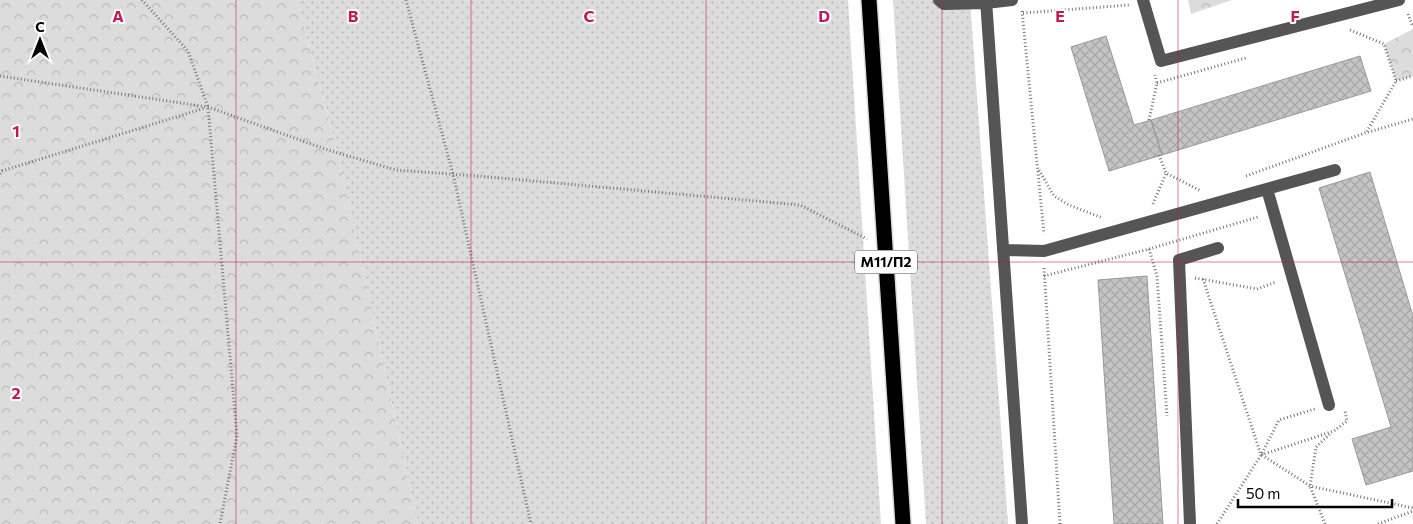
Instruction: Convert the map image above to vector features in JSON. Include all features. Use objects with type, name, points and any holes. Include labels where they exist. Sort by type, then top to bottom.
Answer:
[{"type":"highway","name":"М11/П2","points":[[869,0],[903,524]]},
{"type":"lane","points":[[939,0],[944,4],[1012,0]]},
{"type":"lane","points":[[1143,1],[1161,62],[1378,2],[1399,0]]},
{"type":"lane","points":[[986,2],[1022,524]]},
{"type":"lane","points":[[1003,250],[1044,252],[1335,170]]},
{"type":"lane","points":[[1267,189],[1329,405]]},
{"type":"lane","points":[[1190,524],[1179,260],[1218,248]]},
{"type":"path","points":[[142,0],[188,50],[208,107],[237,436],[220,524]]},
{"type":"path","points":[[406,0],[453,174],[531,524]]},
{"type":"path","points":[[1023,13],[1143,1]]},
{"type":"path","points":[[1408,14],[1413,26]]},
{"type":"path","points":[[1349,30],[1384,44],[1396,81]]},
{"type":"path","points":[[0,76],[208,107],[328,150],[396,170],[800,205],[886,249]]},
{"type":"path","points":[[1365,133],[1396,81],[1413,76]]},
{"type":"path","points":[[0,174],[2,171],[208,107]]},
{"type":"path","points":[[1238,178],[1365,133],[1413,119]]},
{"type":"path","points":[[1159,155],[1166,173],[1202,191],[1194,194]]},
{"type":"path","points":[[1038,168],[1054,196],[1070,205],[1103,218]]},
{"type":"path","points":[[1153,205],[1166,173]]},
{"type":"path","points":[[1144,207],[1161,203]]},
{"type":"path","points":[[1044,276],[1274,213]]},
{"type":"path","points":[[1095,220],[1111,216]]},
{"type":"path","points":[[1044,233],[1052,231]]},
{"type":"path","points":[[1148,249],[1157,276],[1168,425]]},
{"type":"path","points":[[1157,276],[1203,279],[1257,290],[1292,276]]},
{"type":"path","points":[[1203,279],[1261,455],[1310,486],[1413,510]]},
{"type":"path","points":[[1324,524],[1310,486],[1316,447],[1348,421],[1342,402]]},
{"type":"path","points":[[1217,524],[1261,455],[1279,420],[1329,405]]},
{"type":"path","points":[[1261,455],[1334,431]]},
{"type":"path","points":[[1378,524],[1413,510]]},
{"type":"green space","points":[[0,0],[297,0],[339,159],[418,524],[0,524]]},
{"type":"green space","points":[[297,0],[848,0],[881,524],[418,524],[339,159]]},
{"type":"green space","points":[[893,0],[970,0],[1008,524],[926,524]]},
{"type":"green space","points":[[1188,0],[1232,0],[1191,14]]},
{"type":"green space","points":[[1413,29],[1413,76],[1396,81],[1384,44]]},
{"type":"building","points":[[1106,36],[1134,125],[1151,120],[1162,155],[1109,171],[1071,47]]},
{"type":"building","points":[[1360,56],[1371,91],[1162,155],[1151,120]]},
{"type":"building","points":[[1370,172],[1413,316],[1413,471],[1366,485],[1352,439],[1391,427],[1319,188]]},
{"type":"building","points":[[1147,276],[1163,524],[1114,524],[1098,280]]}]
